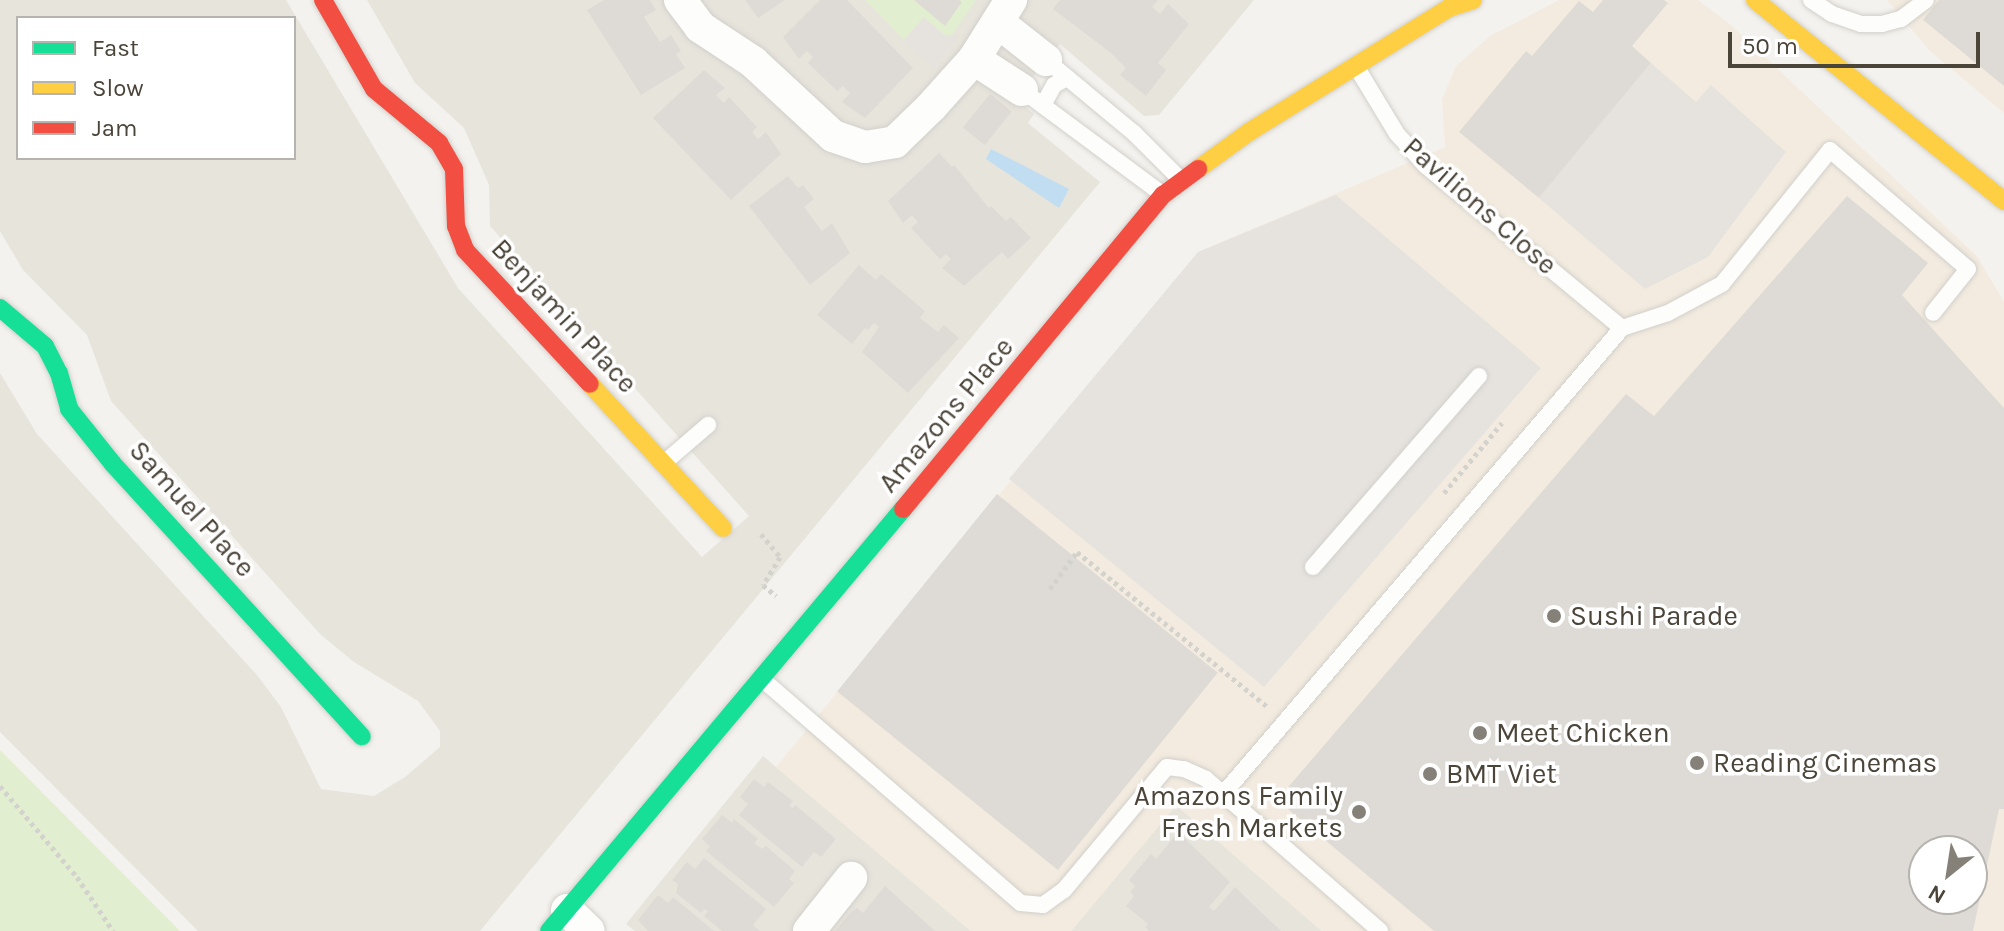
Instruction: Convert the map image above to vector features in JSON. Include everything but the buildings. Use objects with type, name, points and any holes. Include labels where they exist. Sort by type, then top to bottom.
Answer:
[{"type":"main road","name":"Benjamin Place","points":[[323,0],[374,89],[439,143],[454,169],[456,226],[465,250],[723,528]]},
{"type":"main road","name":"Amazons Place","points":[[568,924],[761,678],[1091,287],[1163,195],[1249,132],[1452,4],[1473,0]]},
{"type":"main road","points":[[1755,0],[2004,201]]},
{"type":"main road","name":"Samuel Place","points":[[0,308],[45,346],[59,373],[69,409],[113,464],[362,737]]},
{"type":"street","points":[[680,0],[700,27],[753,62],[833,136],[865,147],[895,142],[974,59],[1005,12],[1056,69]]},
{"type":"street","points":[[974,59],[1033,98]]},
{"type":"street","points":[[809,931],[851,878]]},
{"type":"lane","points":[[1811,0],[1832,14],[1861,24],[1901,19],[1926,0]]},
{"type":"lane","name":"Pavilions Close","points":[[1356,67],[1397,134],[1426,166],[1622,328]]},
{"type":"lane","points":[[1056,69],[1054,85],[1033,98],[1163,195]]},
{"type":"lane","points":[[1056,69],[1134,133],[1182,182]]},
{"type":"lane","points":[[1224,793],[1622,328],[1668,313],[1722,284],[1830,150],[1968,269],[1933,313]]},
{"type":"lane","points":[[1313,567],[1479,376]]},
{"type":"lane","points":[[664,463],[708,425]]},
{"type":"lane","points":[[761,678],[1021,903],[1043,905],[1064,890],[1167,767],[1184,769],[1206,779],[1380,931]]},
{"type":"path","points":[[1487,441],[1502,423]]},
{"type":"path","points":[[756,529],[780,557],[763,585],[776,596]]},
{"type":"path","points":[[1050,589],[1077,552],[1276,713]]},
{"type":"path","points":[[0,786],[77,877],[113,931]]},
{"type":"shaded area","points":[[0,0],[286,0],[296,16],[16,16],[16,160],[296,160],[296,17],[458,288],[702,557],[749,516],[490,226],[489,185],[464,128],[415,83],[367,0],[1254,0],[1159,115],[1144,116],[1060,44],[1051,54],[1015,98],[1034,114],[1028,123],[1100,182],[480,931],[198,931],[0,732],[0,373],[37,434],[257,675],[281,707],[321,789],[374,796],[405,777],[440,747],[440,731],[418,701],[354,662],[320,634],[111,401],[87,335],[23,270],[0,231]]},
{"type":"shaded area","points":[[1559,0],[1698,0],[1731,25],[1977,256],[2004,302],[2004,931],[1322,931],[1176,805],[1071,931],[971,931],[776,767],[1198,252],[1445,147],[1442,99],[1456,66],[1490,36]]},
{"type":"shaded area","points":[[1887,0],[2004,0],[2004,113],[1930,51]]},
{"type":"shaded area","points":[[924,17],[945,36],[961,35],[934,69],[904,40]]},
{"type":"shaded area","points":[[1651,63],[1696,102],[1711,85],[1786,152],[1708,257],[1645,289],[1539,198]]},
{"type":"shaded area","points":[[1336,195],[1541,368],[1264,687],[1009,479],[1198,252]]},
{"type":"shaded area","points":[[763,756],[971,931],[635,931],[626,924]]},
{"type":"shaded area","points":[[1176,805],[1322,931],[1071,931]]},
{"type":"green space","points":[[865,0],[976,0],[951,36],[942,34],[924,17],[904,40]]},
{"type":"green space","points":[[0,750],[180,931],[0,931]]},
{"type":"water","points":[[991,149],[1069,189],[1059,208],[986,159]]},
{"type":"traffic: fast","points":[[0,308],[45,346],[59,373],[69,409],[113,464],[362,737]]},
{"type":"traffic: fast","points":[[549,931],[903,509]]},
{"type":"traffic: slow","points":[[1198,169],[1249,132],[1449,8],[1473,0]]},
{"type":"traffic: slow","points":[[1755,0],[2004,201]]},
{"type":"traffic: slow","points":[[590,384],[723,528]]},
{"type":"traffic: jam","points":[[323,0],[374,89],[439,143],[454,169],[456,226],[465,250],[590,384]]},
{"type":"traffic: jam","points":[[903,509],[1163,195],[1198,169]]},
{"type":"place","name":"Sushi Parade","points":[[1554,616]]},
{"type":"place","name":"Meet Chicken","points":[[1480,733]]},
{"type":"place","name":"Reading Cinemas","points":[[1697,763]]},
{"type":"place","name":"BMT Viet","points":[[1430,774]]},
{"type":"place","name":"Amazons Family Fresh Markets","points":[[1359,812]]}]
